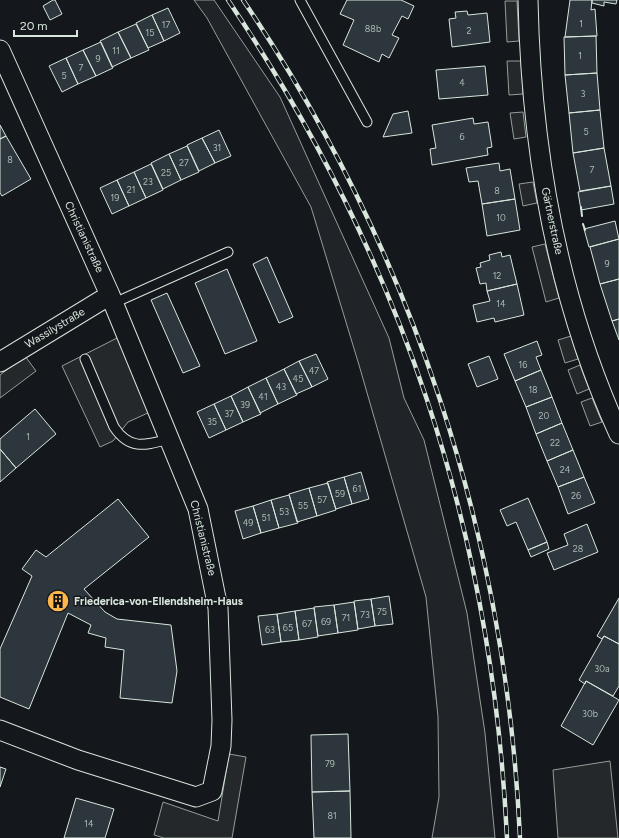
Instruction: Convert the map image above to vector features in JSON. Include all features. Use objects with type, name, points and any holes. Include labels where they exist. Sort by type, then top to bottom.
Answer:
[{"type":"street","name":"Gärtnerstraße","points":[[528,0],[529,47],[534,110],[540,163],[550,216],[573,309],[605,404],[619,434]]},
{"type":"street","name":"Christianistraße","points":[[0,50],[112,299],[198,509],[209,557],[218,608],[222,720],[221,746],[212,792],[196,797],[78,760],[0,730]]},
{"type":"street","name":"Wassilystraße","points":[[0,362],[112,299]]},
{"type":"lane","points":[[300,0],[367,122]]},
{"type":"lane","points":[[112,299],[228,252]]},
{"type":"lane","points":[[85,359],[114,428],[121,438],[132,444],[146,445],[169,439]]},
{"type":"shaded area","points":[[194,0],[214,0],[280,97],[389,338],[404,398],[424,440],[467,613],[485,733],[495,838],[432,838],[439,797],[438,717],[426,597],[359,365],[311,207],[207,18]]},
{"type":"shaded area","points":[[505,1],[517,1],[519,41],[507,42]]},
{"type":"shaded area","points":[[507,61],[521,61],[523,94],[509,95]]},
{"type":"shaded area","points":[[523,112],[526,137],[514,139],[510,113]]},
{"type":"shaded area","points":[[533,182],[537,203],[523,206],[519,184]]},
{"type":"shaded area","points":[[545,244],[559,298],[546,302],[532,247]]},
{"type":"shaded area","points":[[571,336],[578,359],[565,363],[558,340]]},
{"type":"shaded area","points":[[117,338],[150,412],[128,422],[113,441],[100,447],[62,366]]},
{"type":"shaded area","points":[[25,356],[36,371],[0,398],[0,375]]},
{"type":"shaded area","points":[[580,365],[589,389],[577,394],[568,370]]},
{"type":"shaded area","points":[[592,398],[602,422],[590,426],[581,402]]},
{"type":"shaded area","points":[[229,754],[246,757],[232,838],[164,838],[154,835],[163,802],[218,821]]},
{"type":"shaded area","points":[[610,761],[618,838],[558,838],[553,770]]},
{"type":"building","points":[[55,0],[62,14],[50,20],[43,6]]},
{"type":"building","points":[[347,0],[401,0],[414,6],[408,19],[402,16],[392,35],[399,38],[389,58],[382,54],[379,62],[343,45],[354,20],[340,14]]},
{"type":"building","points":[[570,0],[592,0],[591,10],[595,9],[597,36],[565,37]]},
{"type":"building","points":[[592,0],[617,0],[616,4],[604,2],[604,6],[592,3]]},
{"type":"building","points":[[168,8],[180,33],[164,41],[152,15]]},
{"type":"building","points":[[467,11],[468,15],[487,13],[490,42],[452,47],[449,19],[456,18],[455,12]]},
{"type":"building","points":[[152,15],[164,41],[148,48],[136,23]]},
{"type":"building","points":[[136,24],[149,50],[131,58],[118,32]]},
{"type":"building","points":[[118,32],[131,58],[112,67],[100,41]]},
{"type":"building","points":[[596,36],[597,73],[565,75],[564,37]]},
{"type":"building","points":[[101,42],[113,68],[96,76],[83,50]]},
{"type":"building","points":[[83,50],[96,76],[78,84],[66,58]]},
{"type":"building","points":[[66,58],[78,84],[62,92],[49,66]]},
{"type":"building","points":[[485,66],[488,95],[439,99],[436,70]]},
{"type":"building","points":[[597,73],[600,110],[569,113],[565,75]]},
{"type":"building","points":[[600,110],[604,148],[573,153],[569,113]]},
{"type":"building","points":[[408,111],[412,133],[383,137],[393,114]]},
{"type":"building","points":[[473,118],[474,124],[488,122],[492,147],[487,148],[488,155],[432,165],[430,149],[436,148],[432,125]]},
{"type":"building","points":[[0,125],[6,136],[0,139]]},
{"type":"building","points":[[219,130],[231,156],[215,163],[202,138]]},
{"type":"building","points":[[6,136],[31,179],[2,196],[0,193],[0,139]]},
{"type":"building","points":[[202,138],[215,163],[199,171],[187,145]]},
{"type":"building","points":[[187,146],[199,172],[181,180],[169,154]]},
{"type":"building","points":[[604,148],[611,186],[580,191],[573,153]]},
{"type":"building","points":[[169,154],[181,180],[163,189],[151,163]]},
{"type":"building","points":[[499,163],[500,171],[510,169],[515,199],[482,204],[478,181],[469,182],[466,168]]},
{"type":"building","points":[[151,164],[163,190],[146,198],[134,172]]},
{"type":"building","points":[[134,172],[146,198],[129,206],[117,180]]},
{"type":"building","points":[[117,180],[129,206],[112,214],[100,188]]},
{"type":"building","points":[[611,186],[614,204],[581,210],[578,192]]},
{"type":"building","points":[[515,199],[520,230],[487,236],[482,204]]},
{"type":"building","points":[[615,221],[619,239],[589,247],[584,229]]},
{"type":"building","points":[[619,239],[619,279],[600,284],[590,247]]},
{"type":"building","points":[[501,252],[502,257],[510,255],[517,284],[487,291],[486,283],[480,284],[476,268],[481,267],[480,263],[490,260],[489,255]]},
{"type":"building","points":[[267,257],[293,317],[279,323],[253,264]]},
{"type":"building","points":[[227,269],[257,341],[225,354],[195,283]]},
{"type":"building","points":[[619,279],[619,319],[612,321],[600,284]]},
{"type":"building","points":[[517,284],[524,315],[495,322],[494,318],[477,322],[473,305],[490,301],[487,291]]},
{"type":"building","points":[[167,293],[200,366],[183,373],[151,300]]},
{"type":"building","points":[[619,319],[619,340],[612,321]]},
{"type":"building","points":[[537,341],[542,355],[536,357],[541,370],[515,381],[504,354]]},
{"type":"building","points":[[316,354],[328,379],[312,387],[299,361]]},
{"type":"building","points":[[489,356],[498,379],[477,387],[468,364]]},
{"type":"building","points":[[299,361],[312,387],[296,394],[284,369]]},
{"type":"building","points":[[284,369],[297,395],[278,404],[266,378]]},
{"type":"building","points":[[541,370],[552,397],[526,407],[515,381]]},
{"type":"building","points":[[266,378],[278,404],[260,413],[248,387]]},
{"type":"building","points":[[248,387],[261,414],[243,422],[231,396]]},
{"type":"building","points":[[231,396],[243,422],[226,430],[214,404]]},
{"type":"building","points":[[552,397],[562,423],[536,434],[526,407]]},
{"type":"building","points":[[214,404],[226,430],[209,438],[197,412]]},
{"type":"building","points":[[35,409],[56,434],[16,468],[0,449],[0,439]]},
{"type":"building","points":[[562,423],[573,450],[547,461],[536,434]]},
{"type":"building","points":[[0,449],[16,468],[0,482]]},
{"type":"building","points":[[573,450],[584,477],[558,487],[547,461]]},
{"type":"building","points":[[361,472],[369,499],[352,504],[344,477]]},
{"type":"building","points":[[344,477],[352,504],[336,509],[327,482]]},
{"type":"building","points":[[584,477],[595,503],[568,514],[558,487]]},
{"type":"building","points":[[328,483],[336,510],[317,516],[309,488]]},
{"type":"building","points":[[309,488],[317,516],[297,522],[289,494]]},
{"type":"building","points":[[289,495],[298,523],[279,528],[271,500]]},
{"type":"building","points":[[528,498],[547,542],[528,550],[516,522],[507,526],[500,510]]},
{"type":"building","name":"Friederica-von-Ellendsheim-Haus","points":[[118,499],[149,537],[84,589],[105,612],[117,619],[171,625],[177,671],[172,703],[120,698],[124,650],[105,647],[106,638],[88,633],[91,625],[68,613],[29,709],[0,697],[0,649],[32,576],[22,569],[36,550],[46,557]]},
{"type":"building","points":[[271,500],[279,528],[261,533],[253,506]]},
{"type":"building","points":[[253,506],[261,533],[243,539],[235,511]]},
{"type":"building","points":[[587,524],[598,552],[554,570],[547,553],[568,545],[564,534]]},
{"type":"building","points":[[547,542],[549,549],[531,557],[528,550]]},
{"type":"building","points":[[389,596],[393,624],[375,626],[371,599]]},
{"type":"building","points":[[619,598],[619,644],[604,636],[602,639],[597,636]]},
{"type":"building","points":[[371,599],[375,626],[358,629],[354,601]]},
{"type":"building","points":[[354,602],[358,630],[338,633],[334,605]]},
{"type":"building","points":[[334,605],[338,633],[318,636],[314,607]]},
{"type":"building","points":[[314,608],[318,637],[299,640],[295,611]]},
{"type":"building","points":[[295,611],[299,640],[281,642],[277,614]]},
{"type":"building","points":[[277,614],[281,642],[262,645],[258,616]]},
{"type":"building","points":[[604,636],[619,644],[619,686],[613,696],[586,681],[585,684],[579,680]]},
{"type":"building","points":[[586,681],[619,700],[593,745],[561,726]]},
{"type":"building","points":[[348,734],[350,791],[312,792],[311,735]]},
{"type":"building","points":[[0,767],[6,769],[0,787]]},
{"type":"building","points":[[350,791],[351,838],[314,838],[312,792]]},
{"type":"building","points":[[76,798],[114,809],[105,838],[64,838]]},
{"type":"railway","points":[[228,0],[289,97],[342,196],[388,296],[427,399],[458,504],[481,612],[498,724],[507,838]]},
{"type":"railway","points":[[243,0],[303,96],[356,194],[402,296],[440,400],[471,506],[495,615],[511,726],[520,838]]},
{"type":"wall","points":[[581,207],[582,216]]},
{"type":"wall","points":[[583,224],[585,230]]},
{"type":"place","name":"Friederica-von-Ellendsheim-Haus","points":[[58,601]]}]
